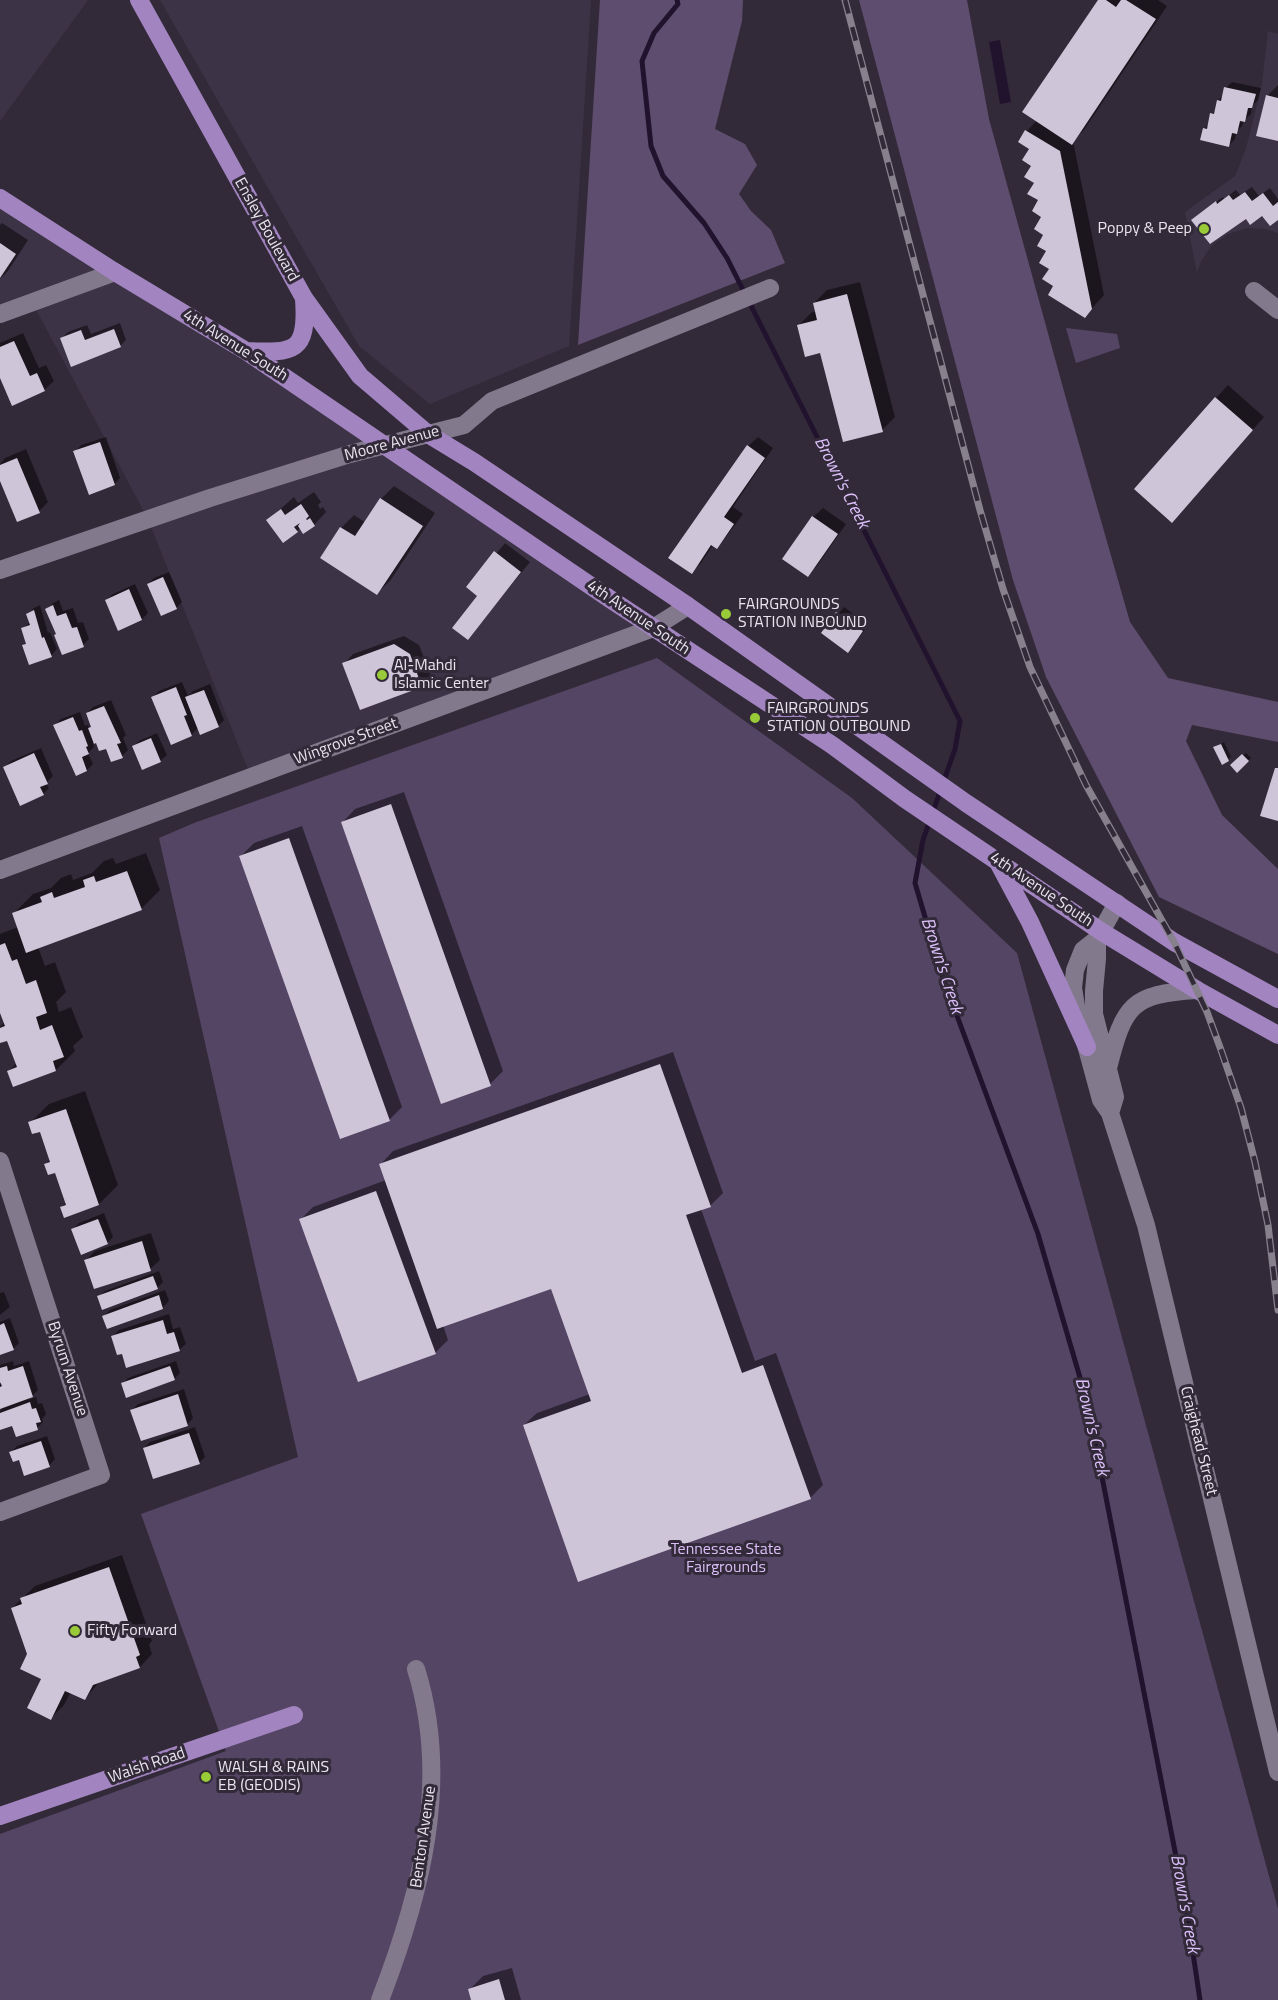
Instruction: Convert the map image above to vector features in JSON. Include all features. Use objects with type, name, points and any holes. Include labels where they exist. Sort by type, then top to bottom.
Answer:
[{"type":"main road","name":"Ensley Boulevard","points":[[139,0],[304,298],[360,376],[428,434]]},
{"type":"main road","name":"4th Avenue South","points":[[0,198],[115,272],[246,351],[653,628],[832,745],[905,799],[996,860],[1099,936],[1278,1035]]},
{"type":"main road","points":[[246,351],[280,352],[294,347],[303,336],[306,325],[304,298]]},
{"type":"main road","name":"4th Avenue South","points":[[428,434],[474,462],[688,606],[966,803],[1174,942],[1278,999]]},
{"type":"main road","points":[[996,860],[1030,922],[1086,1047]]},
{"type":"main road","name":"Walsh Road","points":[[0,1816],[294,1715]]},
{"type":"street","points":[[0,314],[115,272]]},
{"type":"street","name":"Moore Avenue","points":[[0,570],[210,498],[383,444],[464,425],[492,400],[770,288]]},
{"type":"street","points":[[1254,291],[1278,310]]},
{"type":"street","name":"Wingrove Street","points":[[0,870],[653,628],[688,606]]},
{"type":"street","name":"Craighead Street","points":[[1117,903],[1099,936],[1083,950],[1075,970],[1075,1001],[1101,1100],[1110,1113],[1146,1225],[1278,1772]]},
{"type":"street","name":"Craighead Street","points":[[1099,936],[1094,991],[1095,1014],[1115,1097],[1110,1113]]},
{"type":"street","points":[[1107,1070],[1119,1029],[1130,1010],[1152,996],[1197,990]]},
{"type":"street","name":"Byrum Avenue","points":[[0,1161],[101,1475],[0,1512]]},
{"type":"street","name":"Benton Avenue","points":[[380,2000],[402,1941],[419,1882],[429,1824],[432,1778],[431,1734],[424,1695],[416,1669]]},
{"type":"shaded area","points":[[0,0],[88,0],[0,121]]},
{"type":"shaded area","points":[[160,0],[591,0],[569,346],[430,404],[359,346]]},
{"type":"shaded area","points":[[600,0],[743,0],[742,21],[715,129],[745,144],[757,165],[739,194],[751,211],[771,230],[785,263],[578,345]]},
{"type":"shaded area","points":[[859,0],[967,0],[989,119],[1130,622],[1168,678],[1278,702],[1278,742],[1192,725],[1186,741],[1222,815],[1278,869],[1278,954],[1159,897],[1046,677],[1013,580]]},
{"type":"shaded area","points":[[1268,31],[1278,34],[1278,233],[1266,229],[1247,228],[1228,234],[1212,245],[1201,261],[1197,272],[1185,212],[1235,176],[1246,149],[1262,84]]},
{"type":"shaded area","points":[[1000,40],[1011,102],[1000,104],[989,42]]},
{"type":"shaded area","points":[[0,198],[653,628],[251,777],[148,519],[32,302],[0,312]]},
{"type":"green space","points":[[1066,328],[1117,334],[1120,348],[1076,363]]},
{"type":"green space","name":"Tennessee State Fairgrounds","points":[[657,658],[852,798],[1017,953],[1278,1909],[1278,2000],[0,2000],[0,1834],[226,1751],[141,1514],[298,1457],[159,838],[194,823]]},
{"type":"building","points":[[1098,0],[1106,0],[1116,7],[1121,0],[1126,0],[1156,19],[1072,145],[1022,112]]},
{"type":"building","points":[[1224,87],[1256,94],[1252,108],[1248,108],[1245,122],[1240,121],[1237,134],[1232,133],[1229,147],[1200,140],[1203,128],[1207,129],[1210,113],[1214,114],[1217,100],[1221,101]]},
{"type":"building","points":[[1266,95],[1278,98],[1278,141],[1256,136]]},
{"type":"building","points":[[1025,130],[1060,151],[1092,309],[1085,318],[1048,295],[1053,286],[1042,279],[1049,269],[1039,263],[1046,251],[1037,246],[1043,235],[1034,229],[1041,217],[1032,211],[1038,200],[1027,194],[1034,183],[1024,177],[1031,166],[1022,160],[1029,149],[1018,142]]},
{"type":"building","points":[[1245,192],[1252,201],[1263,193],[1273,206],[1278,202],[1278,220],[1270,226],[1262,216],[1250,225],[1246,219],[1210,244],[1191,220],[1216,201],[1217,204],[1229,195],[1233,200]]},
{"type":"building","points":[[0,243],[16,254],[0,278]]},
{"type":"building","points":[[847,294],[883,432],[843,442],[820,353],[805,357],[797,325],[817,320],[813,303]]},
{"type":"building","points":[[114,329],[121,347],[71,367],[60,338],[81,330],[85,340]]},
{"type":"building","points":[[14,341],[30,376],[37,373],[45,391],[12,406],[0,378],[0,347]]},
{"type":"building","points":[[1215,397],[1253,430],[1172,523],[1134,489]]},
{"type":"building","points":[[100,442],[115,485],[89,495],[73,451]]},
{"type":"building","points":[[747,445],[765,458],[724,517],[734,524],[717,549],[711,545],[692,574],[668,558]]},
{"type":"building","points":[[17,458],[40,513],[17,522],[0,481],[0,465]]},
{"type":"building","points":[[380,498],[423,526],[377,595],[320,558],[340,527],[355,536]]},
{"type":"building","points":[[301,504],[309,516],[306,519],[310,518],[315,526],[303,534],[298,526],[300,523],[294,527],[298,532],[283,543],[266,520],[281,509],[285,515]]},
{"type":"building","points":[[812,516],[838,534],[808,577],[782,559]]},
{"type":"building","points":[[494,551],[521,572],[468,640],[452,628],[477,596],[466,587]]},
{"type":"building","points":[[163,577],[177,609],[161,616],[147,584]]},
{"type":"building","points":[[129,589],[142,620],[118,631],[105,600]]},
{"type":"building","points":[[53,605],[57,616],[66,613],[72,628],[77,627],[84,647],[62,655],[45,609]]},
{"type":"building","points":[[34,610],[42,638],[44,637],[52,657],[29,665],[22,645],[26,644],[21,628],[30,625],[26,614]]},
{"type":"building","points":[[836,612],[863,631],[848,653],[821,633]]},
{"type":"building","name":"Al-Mahdi Islamic Center","points":[[394,644],[410,654],[422,687],[360,710],[342,663]]},
{"type":"building","points":[[176,687],[192,736],[171,745],[151,697]]},
{"type":"building","points":[[204,690],[219,727],[200,735],[185,697]]},
{"type":"building","points":[[104,706],[121,743],[117,744],[123,758],[111,762],[106,749],[99,751],[96,743],[94,744],[88,728],[91,727],[86,713]]},
{"type":"building","points":[[73,717],[79,731],[82,730],[89,754],[82,757],[87,771],[76,776],[53,725]]},
{"type":"building","points":[[151,738],[161,762],[142,770],[132,746]]},
{"type":"building","points":[[1221,744],[1229,761],[1222,765],[1213,747]]},
{"type":"building","points":[[34,753],[48,784],[40,787],[44,795],[20,806],[3,767]]},
{"type":"building","points":[[1242,754],[1249,761],[1237,773],[1230,765]]},
{"type":"building","points":[[1275,768],[1278,768],[1278,821],[1260,816]]},
{"type":"building","points":[[391,804],[491,1086],[441,1104],[341,822]]},
{"type":"building","points":[[289,838],[390,1121],[340,1139],[239,856]]},
{"type":"building","points":[[127,871],[142,910],[26,953],[12,913],[42,902],[40,897],[52,892],[54,898],[85,887],[83,880],[94,876],[96,882]]},
{"type":"building","points":[[5,943],[12,961],[17,959],[26,984],[36,980],[47,1013],[36,1017],[40,1030],[52,1025],[64,1057],[53,1061],[56,1071],[13,1087],[7,1071],[17,1067],[7,1041],[0,1043],[0,1028],[5,1026],[0,1013],[0,945]]},
{"type":"building","points":[[660,1064],[711,1207],[686,1215],[742,1373],[763,1365],[811,1499],[578,1582],[523,1425],[591,1401],[551,1289],[437,1329],[379,1164]]},
{"type":"building","points":[[66,1109],[99,1205],[64,1218],[60,1207],[66,1205],[55,1173],[48,1175],[44,1164],[50,1162],[40,1132],[32,1134],[28,1122]]},
{"type":"building","points":[[376,1191],[436,1354],[358,1382],[299,1219]]},
{"type":"building","points":[[98,1219],[108,1244],[81,1255],[71,1229]]},
{"type":"building","points":[[142,1241],[151,1271],[94,1289],[84,1260]]},
{"type":"building","points":[[153,1276],[158,1289],[102,1310],[97,1296]]},
{"type":"building","points":[[159,1295],[163,1309],[107,1329],[102,1316]]},
{"type":"building","points":[[163,1320],[167,1334],[174,1332],[180,1351],[126,1368],[122,1354],[117,1355],[111,1336]]},
{"type":"building","points":[[4,1323],[14,1350],[0,1355],[0,1325]]},
{"type":"building","points":[[7,1366],[8,1371],[23,1366],[33,1397],[0,1409],[0,1387],[2,1386],[0,1368]]},
{"type":"building","points":[[170,1366],[175,1380],[126,1398],[121,1383]]},
{"type":"building","points":[[178,1394],[188,1426],[141,1441],[130,1410]]},
{"type":"building","points":[[30,1402],[32,1409],[36,1408],[41,1422],[36,1423],[38,1430],[16,1437],[12,1426],[0,1430],[0,1413]]},
{"type":"building","points":[[189,1433],[200,1464],[153,1479],[143,1448]]},
{"type":"building","points":[[41,1441],[50,1467],[24,1476],[19,1460],[13,1462],[9,1452]]},
{"type":"building","name":"Fifty Forward","points":[[109,1567],[140,1655],[136,1657],[140,1668],[93,1685],[85,1700],[65,1691],[51,1720],[27,1708],[41,1679],[20,1669],[27,1654],[11,1608],[22,1604],[20,1598]]},
{"type":"building","points":[[499,1979],[505,2000],[471,2000],[468,1989]]},
{"type":"waterway","name":"Brown's Creek","points":[[677,0],[678,4],[654,33],[642,61],[651,146],[663,176],[704,223],[727,258],[960,721],[955,749],[923,840],[915,883],[943,978],[1038,1234],[1088,1405],[1187,1913],[1200,2000]]},
{"type":"railway","points":[[845,0],[1003,589],[1030,667],[1086,785],[1174,942],[1207,1012],[1241,1108],[1255,1162],[1268,1225],[1278,1310]]},
{"type":"place","name":"Poppy & Peep","points":[[1204,229]]},
{"type":"place","name":"FAIRGROUNDS STATION INBOUND","points":[[726,614]]},
{"type":"place","name":"Al-Mahdi Islamic Center","points":[[382,675]]},
{"type":"place","name":"FAIRGROUNDS STATION OUTBOUND","points":[[755,718]]},
{"type":"place","name":"Fifty Forward","points":[[75,1631]]},
{"type":"place","name":"WALSH & RAINS EB (GEODIS)","points":[[206,1777]]}]
